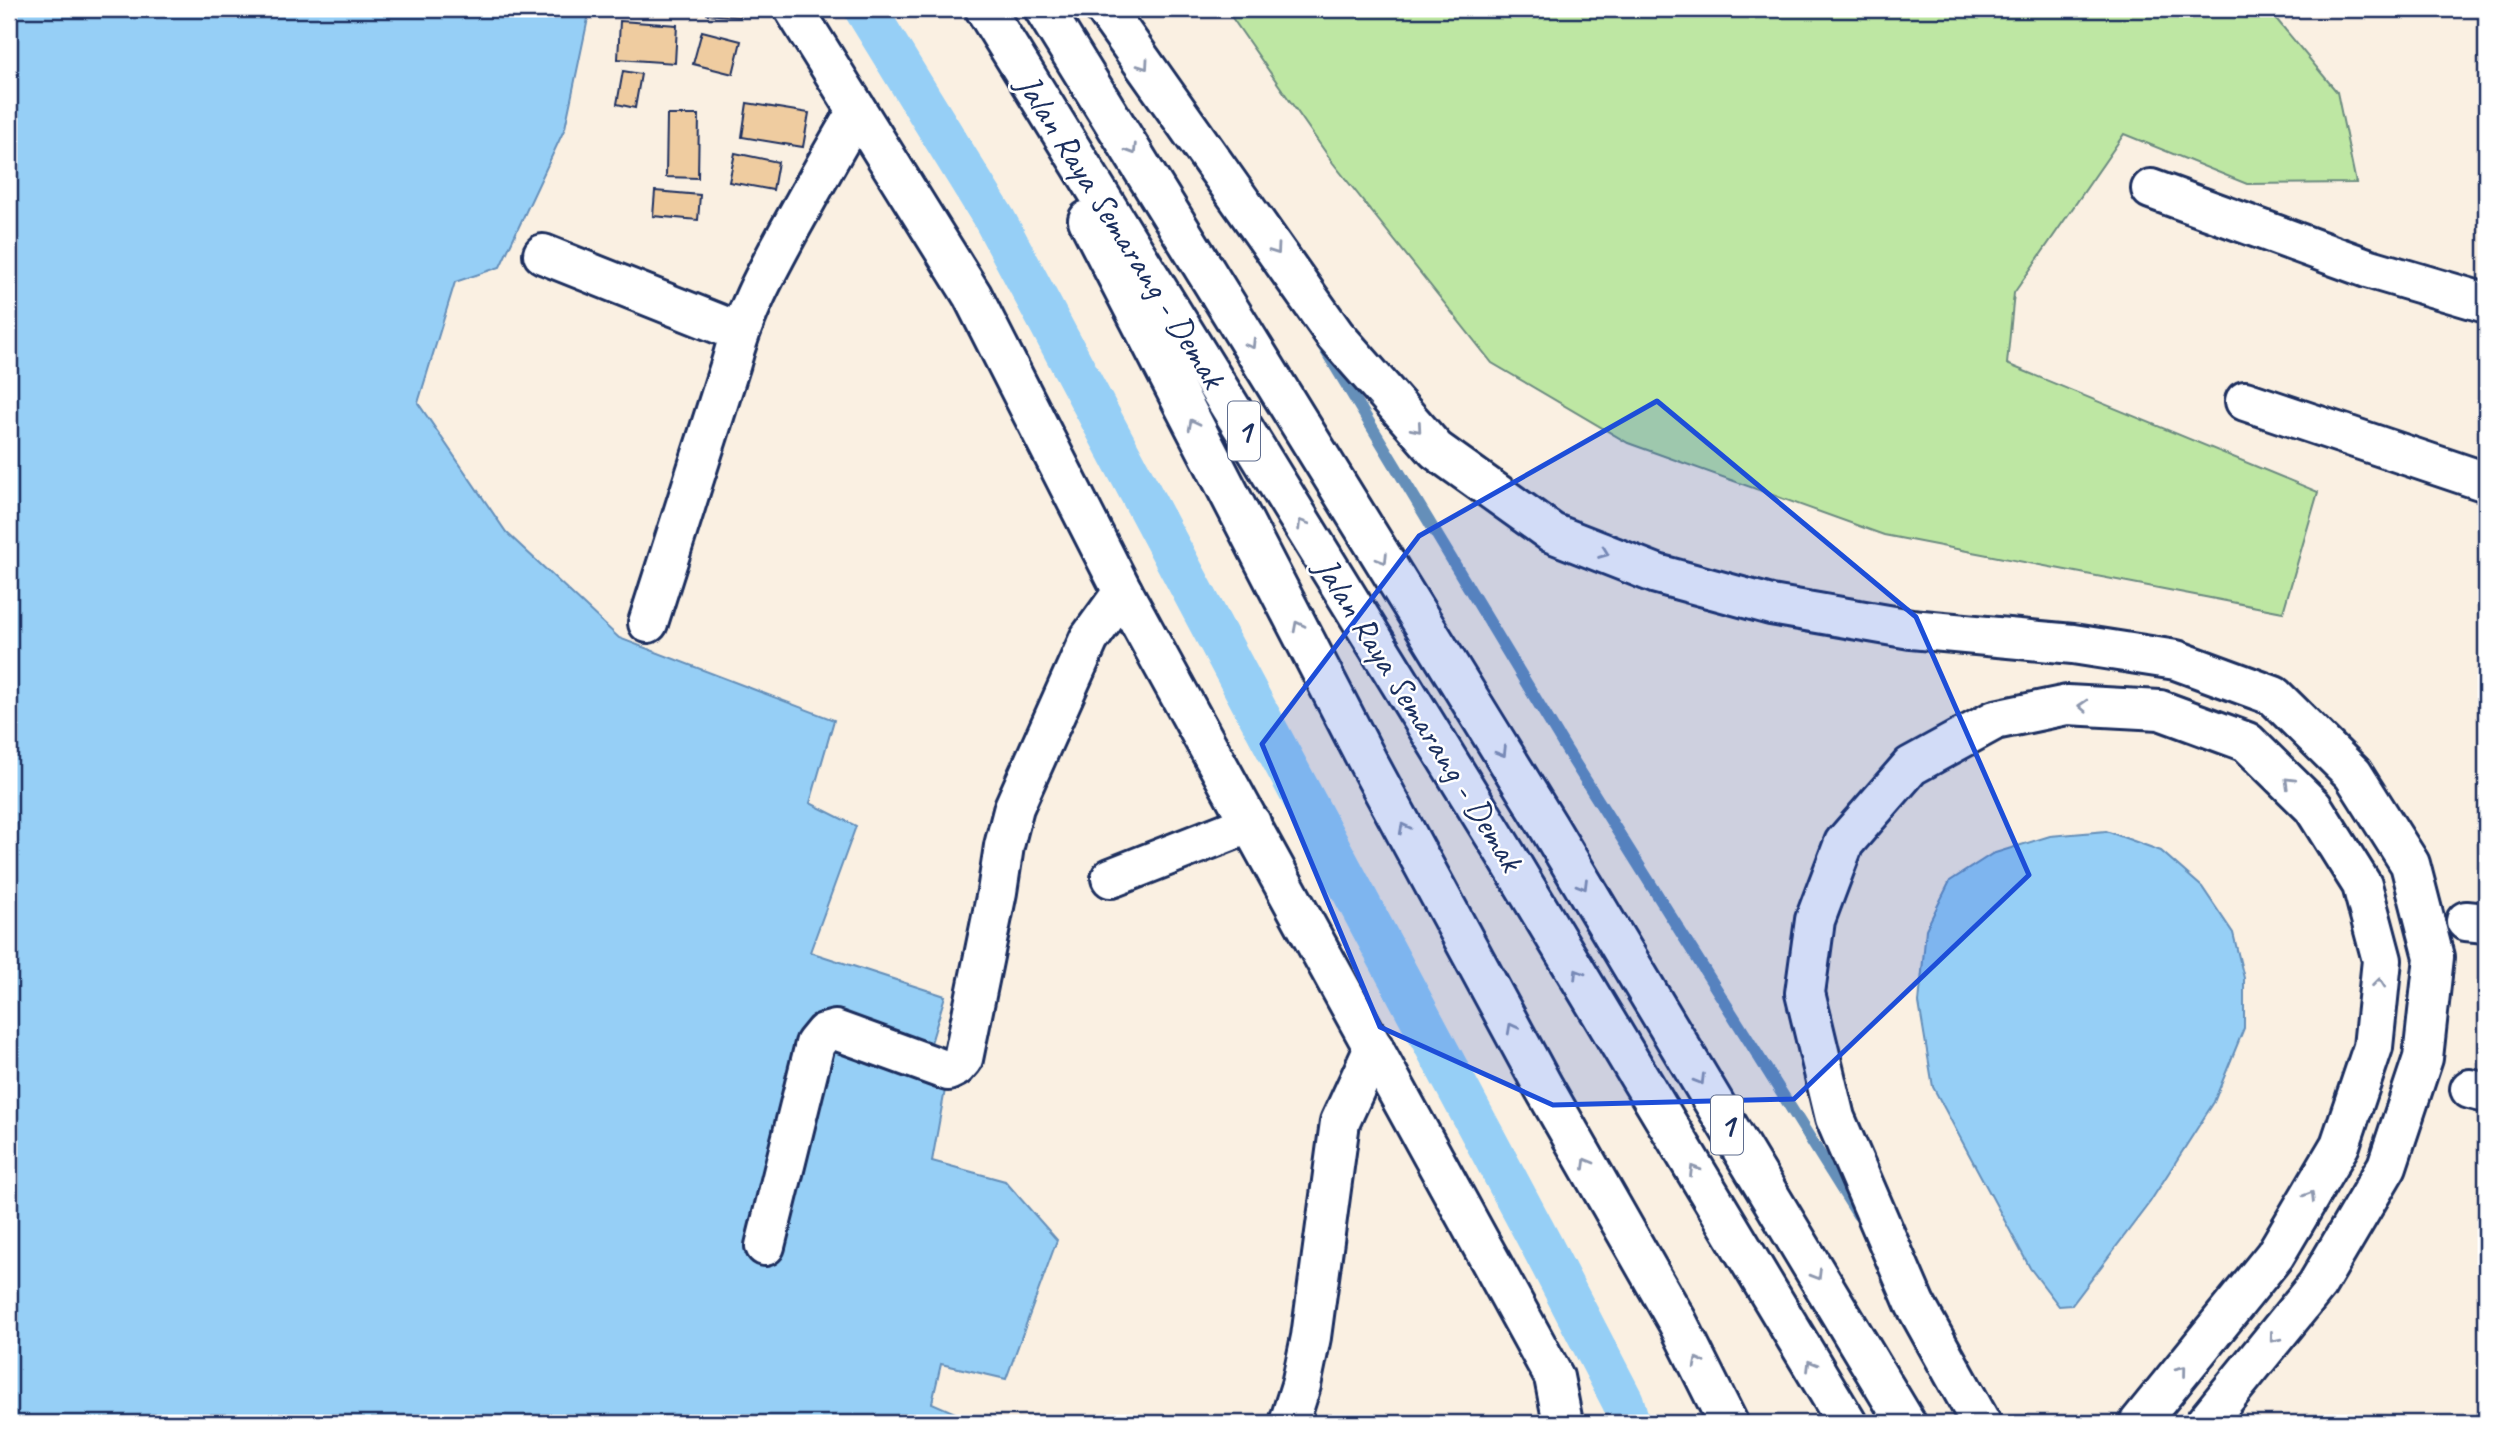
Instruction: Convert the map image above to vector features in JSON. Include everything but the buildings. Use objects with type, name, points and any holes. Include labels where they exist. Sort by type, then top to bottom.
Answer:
[{"type":"main road","points":[[794,9],[972,295],[1123,592],[1554,1377],[1563,1423]]},
{"type":"main road","points":[[978,9],[1370,766],[1544,1088],[1677,1321],[1728,1423]]},
{"type":"main road","name":"Jalan Raya Semarang - Demak","points":[[985,9],[1512,865],[1846,1423]]},
{"type":"main road","name":"Jalan Raya Semarang - Demak","points":[[1044,9],[1541,814],[1906,1423]]},
{"type":"main road","points":[[1105,9],[1335,335],[1436,450],[1552,533],[1657,574],[1771,605],[1911,629],[2073,644],[2176,660],[2274,696],[2353,774],[2410,864],[2434,957],[2423,1058],[2387,1167],[2317,1285],[2205,1423]]},
{"type":"main road","points":[[648,623],[739,332],[758,287],[857,111]]},
{"type":"main road","points":[[2151,189],[2367,268],[2486,303]]},
{"type":"main road","points":[[543,254],[739,332]]},
{"type":"main road","points":[[2245,401],[2486,482]]},
{"type":"main road","points":[[765,1245],[815,1044],[824,1033],[835,1030],[948,1071],[963,1059],[1014,807],[1088,639],[1123,592]]},
{"type":"main road","points":[[1981,1423],[1915,1304],[1835,1118],[1805,993],[1815,919],[1844,843],[1910,766],[1995,720],[2067,705],[2160,710],[2247,742],[2314,807],[2362,885],[2382,960],[2372,1047],[2340,1145],[2275,1255],[2139,1423]]},
{"type":"main road","points":[[1111,878],[1251,823]]},
{"type":"main road","points":[[1289,1423],[1301,1385],[1311,1337],[1340,1122],[1374,1048]]},
{"type":"highlighted area","points":[[1657,401],[1916,617],[2029,875],[1794,1099],[1553,1105],[1380,1027],[1262,744],[1419,536]]},
{"type":"green space","points":[[1226,9],[2268,9],[2337,92],[2356,183],[2247,184],[2124,134],[2014,293],[2007,364],[2318,492],[2283,612],[1884,535],[1628,443],[1492,363],[1333,163]]},
{"type":"water","points":[[9,9],[590,9],[565,128],[500,267],[455,282],[418,403],[506,532],[619,638],[834,720],[810,803],[856,826],[810,952],[945,996],[923,1070],[947,1079],[932,1161],[1005,1181],[1057,1240],[1006,1379],[941,1364],[932,1403],[978,1423],[9,1423]]},
{"type":"water","points":[[2106,831],[2161,851],[2202,887],[2233,933],[2244,978],[2244,1028],[2214,1102],[2150,1202],[2072,1305],[2059,1306],[2030,1268],[1933,1087],[1919,1003],[1926,929],[1950,881],[1992,854],[2050,836]]},
{"type":"waterway","points":[[865,9],[995,220],[1542,1246],[1623,1402],[1629,1423]]},
{"type":"waterway","points":[[1323,346],[1566,749],[1858,1215]]}]
